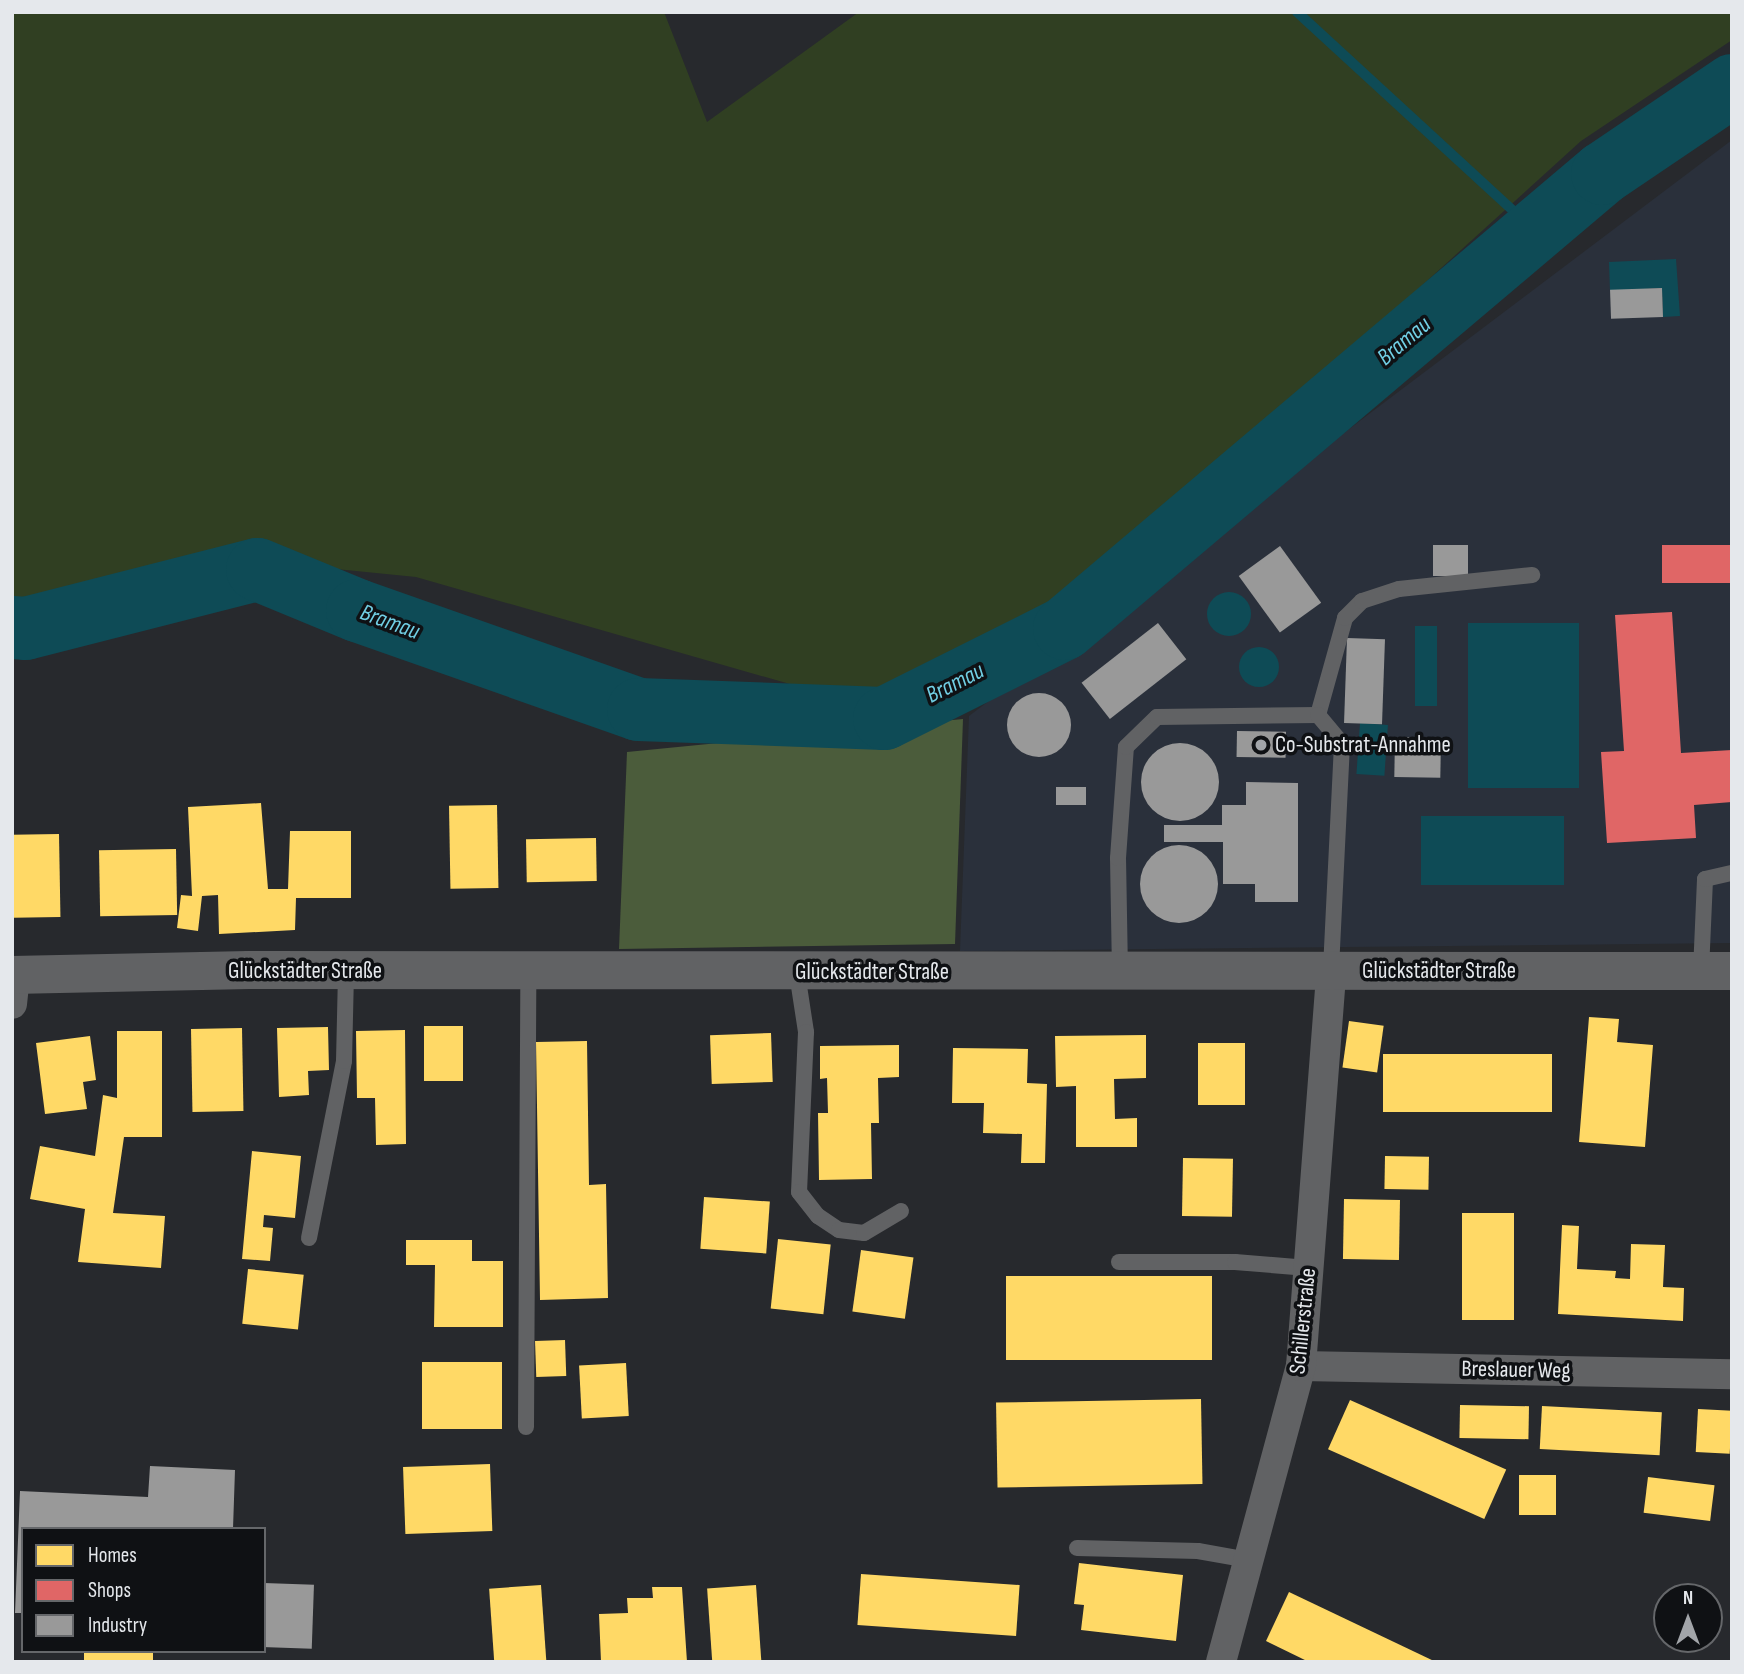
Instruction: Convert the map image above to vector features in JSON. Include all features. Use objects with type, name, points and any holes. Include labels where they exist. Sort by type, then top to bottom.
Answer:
[{"type":"street","name":"Glückstädter Straße","points":[[13,985],[346,970],[797,973],[1717,971]]},
{"type":"street","name":"Schillerstraße","points":[[1221,1662],[1300,1366],[1331,972]]},
{"type":"street","name":"Breslauer Weg","points":[[1300,1366],[1732,1374]]},
{"type":"lane","points":[[1318,715],[1345,618],[1362,601],[1399,589],[1532,575]]},
{"type":"lane","points":[[1121,972],[1118,858],[1126,747],[1157,717],[1318,715]]},
{"type":"lane","points":[[1318,715],[1342,744],[1331,972]]},
{"type":"lane","points":[[1717,971],[1705,880],[1732,873]]},
{"type":"lane","points":[[309,1238],[344,1061],[346,970]]},
{"type":"lane","points":[[526,1427],[528,972]]},
{"type":"lane","points":[[797,973],[806,1032],[799,1192],[818,1216],[839,1230],[864,1233],[901,1211]]},
{"type":"lane","points":[[1119,1262],[1235,1262],[1308,1268]]},
{"type":"lane","points":[[1077,1548],[1198,1552],[1249,1560]]},
{"type":"shaded area","points":[[1732,140],[1732,943],[960,951],[969,716]]},
{"type":"green space","points":[[12,12],[664,12],[707,122],[859,12],[1732,12],[1732,40],[1581,141],[1058,616],[884,711],[416,577],[256,561],[23,621],[12,620]]},
{"type":"green space","points":[[963,719],[955,944],[619,949],[627,752]]},
{"type":"water","points":[[1676,259],[1680,316],[1663,317],[1662,288],[1610,291],[1609,262]]},
{"type":"water","points":[[1229,592],[1238,593],[1245,598],[1250,605],[1250,623],[1245,630],[1238,635],[1229,636],[1220,635],[1213,630],[1208,623],[1207,614],[1208,605],[1213,598],[1220,593]]},
{"type":"water","points":[[1468,623],[1579,623],[1579,788],[1468,788]]},
{"type":"water","points":[[1415,626],[1437,626],[1437,706],[1415,706]]},
{"type":"water","points":[[1259,647],[1273,653],[1279,667],[1273,681],[1259,687],[1245,681],[1239,667],[1245,653]]},
{"type":"water","points":[[1360,723],[1388,725],[1384,776],[1356,774]]},
{"type":"water","points":[[1421,816],[1564,816],[1564,885],[1421,885]]},
{"type":"building: Homes","points":[[261,803],[268,889],[288,889],[290,831],[351,831],[351,898],[296,898],[295,930],[219,934],[218,895],[202,896],[198,931],[177,928],[181,895],[192,896],[188,807]]},
{"type":"building: Homes","points":[[497,805],[498,888],[450,889],[449,806]]},
{"type":"building: Homes","points":[[59,834],[60,917],[13,918],[12,835]]},
{"type":"building: Homes","points":[[596,838],[597,881],[527,882],[526,839]]},
{"type":"building: Homes","points":[[176,849],[177,915],[100,916],[99,850]]},
{"type":"building: Homes","points":[[1589,1017],[1619,1019],[1617,1042],[1653,1045],[1645,1147],[1579,1142]]},
{"type":"building: Homes","points":[[1349,1021],[1384,1026],[1377,1072],[1342,1068]]},
{"type":"building: Homes","points":[[424,1026],[463,1026],[463,1081],[424,1081]]},
{"type":"building: Homes","points":[[328,1027],[329,1070],[308,1071],[309,1095],[279,1097],[277,1028]]},
{"type":"building: Homes","points":[[242,1028],[243,1111],[192,1112],[191,1029]]},
{"type":"building: Homes","points":[[405,1030],[406,1144],[376,1145],[375,1098],[357,1098],[356,1031]]},
{"type":"building: Homes","points":[[117,1031],[162,1031],[162,1137],[124,1137],[113,1213],[165,1216],[161,1268],[78,1262],[85,1209],[30,1199],[40,1146],[95,1156],[103,1095],[117,1098]]},
{"type":"building: Homes","points":[[771,1033],[773,1082],[712,1084],[710,1035]]},
{"type":"building: Homes","points":[[1146,1035],[1146,1078],[1114,1079],[1115,1119],[1137,1118],[1137,1147],[1076,1147],[1076,1086],[1056,1087],[1055,1036]]},
{"type":"building: Homes","points":[[90,1036],[96,1080],[83,1082],[87,1109],[45,1114],[36,1043]]},
{"type":"building: Homes","points":[[587,1041],[589,1185],[606,1184],[608,1298],[540,1300],[536,1042]]},
{"type":"building: Homes","points":[[1198,1043],[1245,1043],[1245,1105],[1198,1105]]},
{"type":"building: Homes","points":[[899,1045],[899,1077],[878,1078],[879,1123],[871,1123],[872,1179],[819,1180],[818,1113],[828,1113],[827,1078],[820,1079],[820,1046]]},
{"type":"building: Homes","points":[[953,1048],[1028,1049],[1027,1083],[1047,1084],[1045,1163],[1021,1163],[1022,1134],[983,1133],[984,1103],[952,1103]]},
{"type":"building: Homes","points":[[1383,1054],[1552,1054],[1552,1112],[1383,1112]]},
{"type":"building: Homes","points":[[252,1151],[301,1156],[295,1218],[264,1215],[263,1227],[273,1228],[270,1261],[242,1259]]},
{"type":"building: Homes","points":[[1385,1156],[1429,1157],[1428,1190],[1384,1189]]},
{"type":"building: Homes","points":[[1183,1158],[1233,1159],[1232,1217],[1182,1216]]},
{"type":"building: Homes","points":[[704,1197],[770,1202],[766,1253],[700,1249]]},
{"type":"building: Homes","points":[[1344,1199],[1400,1200],[1399,1260],[1343,1259]]},
{"type":"building: Homes","points":[[1462,1213],[1514,1213],[1514,1320],[1462,1320]]},
{"type":"building: Homes","points":[[1562,1225],[1579,1226],[1577,1269],[1616,1271],[1615,1278],[1630,1279],[1631,1244],[1665,1245],[1663,1287],[1684,1288],[1683,1321],[1558,1314]]},
{"type":"building: Homes","points":[[778,1239],[831,1245],[823,1314],[771,1309]]},
{"type":"building: Homes","points":[[406,1240],[472,1240],[472,1261],[503,1261],[503,1327],[434,1327],[435,1265],[406,1265]]},
{"type":"building: Homes","points":[[861,1250],[913,1257],[905,1319],[852,1311]]},
{"type":"building: Homes","points":[[248,1269],[304,1275],[298,1330],[242,1324]]},
{"type":"building: Homes","points":[[1006,1276],[1212,1276],[1212,1360],[1006,1360]]},
{"type":"building: Homes","points":[[565,1340],[566,1376],[536,1377],[535,1341]]},
{"type":"building: Homes","points":[[422,1362],[502,1362],[502,1429],[422,1429]]},
{"type":"building: Homes","points":[[626,1363],[629,1416],[582,1418],[579,1365]]},
{"type":"building: Homes","points":[[1201,1399],[1202,1484],[998,1488],[996,1403]]},
{"type":"building: Homes","points":[[1350,1400],[1506,1470],[1484,1519],[1328,1449]]},
{"type":"building: Homes","points":[[1460,1405],[1529,1406],[1528,1439],[1459,1438]]},
{"type":"building: Homes","points":[[1542,1406],[1662,1412],[1660,1455],[1540,1449]]},
{"type":"building: Homes","points":[[1698,1409],[1732,1411],[1730,1454],[1696,1452]]},
{"type":"building: Homes","points":[[490,1464],[492,1531],[405,1534],[403,1467]]},
{"type":"building: Homes","points":[[1519,1475],[1556,1475],[1556,1515],[1519,1515]]},
{"type":"building: Homes","points":[[1648,1477],[1715,1485],[1710,1521],[1644,1513]]},
{"type":"building: Homes","points":[[1079,1563],[1183,1575],[1176,1641],[1081,1630],[1084,1605],[1074,1604]]},
{"type":"building: Homes","points":[[861,1574],[1020,1585],[1016,1636],[857,1625]]},
{"type":"building: Homes","points":[[541,1585],[546,1662],[494,1662],[489,1589]]},
{"type":"building: Homes","points":[[756,1585],[761,1662],[712,1662],[707,1588]]},
{"type":"building: Homes","points":[[652,1587],[682,1587],[687,1662],[601,1662],[599,1614],[628,1613],[627,1598],[653,1598]]},
{"type":"building: Homes","points":[[1289,1592],[1436,1662],[1309,1662],[1266,1641]]},
{"type":"building: Homes","points":[[84,1653],[153,1653],[153,1662],[84,1662]]},
{"type":"building: Shops","points":[[1662,545],[1732,545],[1732,583],[1662,583]]},
{"type":"building: Shops","points":[[1672,612],[1681,753],[1732,750],[1732,802],[1694,805],[1696,838],[1607,843],[1601,752],[1624,751],[1615,615]]},
{"type":"building: Industry","points":[[1662,288],[1663,317],[1611,319],[1610,290]]},
{"type":"building: Industry","points":[[1433,545],[1468,545],[1468,576],[1433,576]]},
{"type":"building: Industry","points":[[1280,546],[1321,603],[1280,633],[1239,576]]},
{"type":"building: Industry","points":[[1158,623],[1186,659],[1110,719],[1082,683]]},
{"type":"building: Industry","points":[[1347,638],[1385,639],[1382,724],[1344,723]]},
{"type":"building: Industry","points":[[1033,693],[1045,693],[1062,702],[1069,713],[1069,737],[1062,748],[1045,757],[1033,757],[1021,752],[1012,743],[1007,731],[1007,719],[1012,707],[1021,698]]},
{"type":"building: Industry","name":"Co-Substrat-Annahme","points":[[1237,731],[1286,732],[1286,758],[1237,757]]},
{"type":"building: Industry","points":[[1395,737],[1441,738],[1440,778],[1394,777]]},
{"type":"building: Industry","points":[[1172,743],[1188,743],[1202,749],[1213,760],[1219,774],[1219,790],[1213,804],[1202,815],[1188,821],[1172,821],[1158,815],[1147,804],[1141,790],[1141,774],[1147,760],[1158,749]]},
{"type":"building: Industry","points":[[1246,782],[1298,783],[1298,902],[1255,902],[1255,884],[1223,884],[1223,842],[1164,842],[1164,825],[1222,825],[1222,805],[1246,805]]},
{"type":"building: Industry","points":[[1056,787],[1086,787],[1086,805],[1056,805]]},
{"type":"building: Industry","points":[[1171,845],[1187,845],[1201,851],[1212,862],[1218,876],[1218,892],[1212,906],[1201,917],[1187,923],[1171,923],[1157,917],[1146,906],[1140,892],[1140,876],[1146,862],[1157,851]]},
{"type":"building: Industry","points":[[150,1466],[235,1470],[233,1527],[21,1527],[21,1613],[15,1613],[20,1491],[148,1497]]},
{"type":"building: Industry","points":[[266,1583],[314,1585],[312,1649],[266,1647]]},
{"type":"waterway","points":[[1297,12],[1534,230]]},
{"type":"waterway","name":"Bramau","points":[[12,627],[25,628],[257,569],[357,610],[638,709],[884,718],[1064,628],[1602,173],[1732,85]]},
{"type":"place","name":"Co-Substrat-Annahme","points":[[1261,745]]}]
